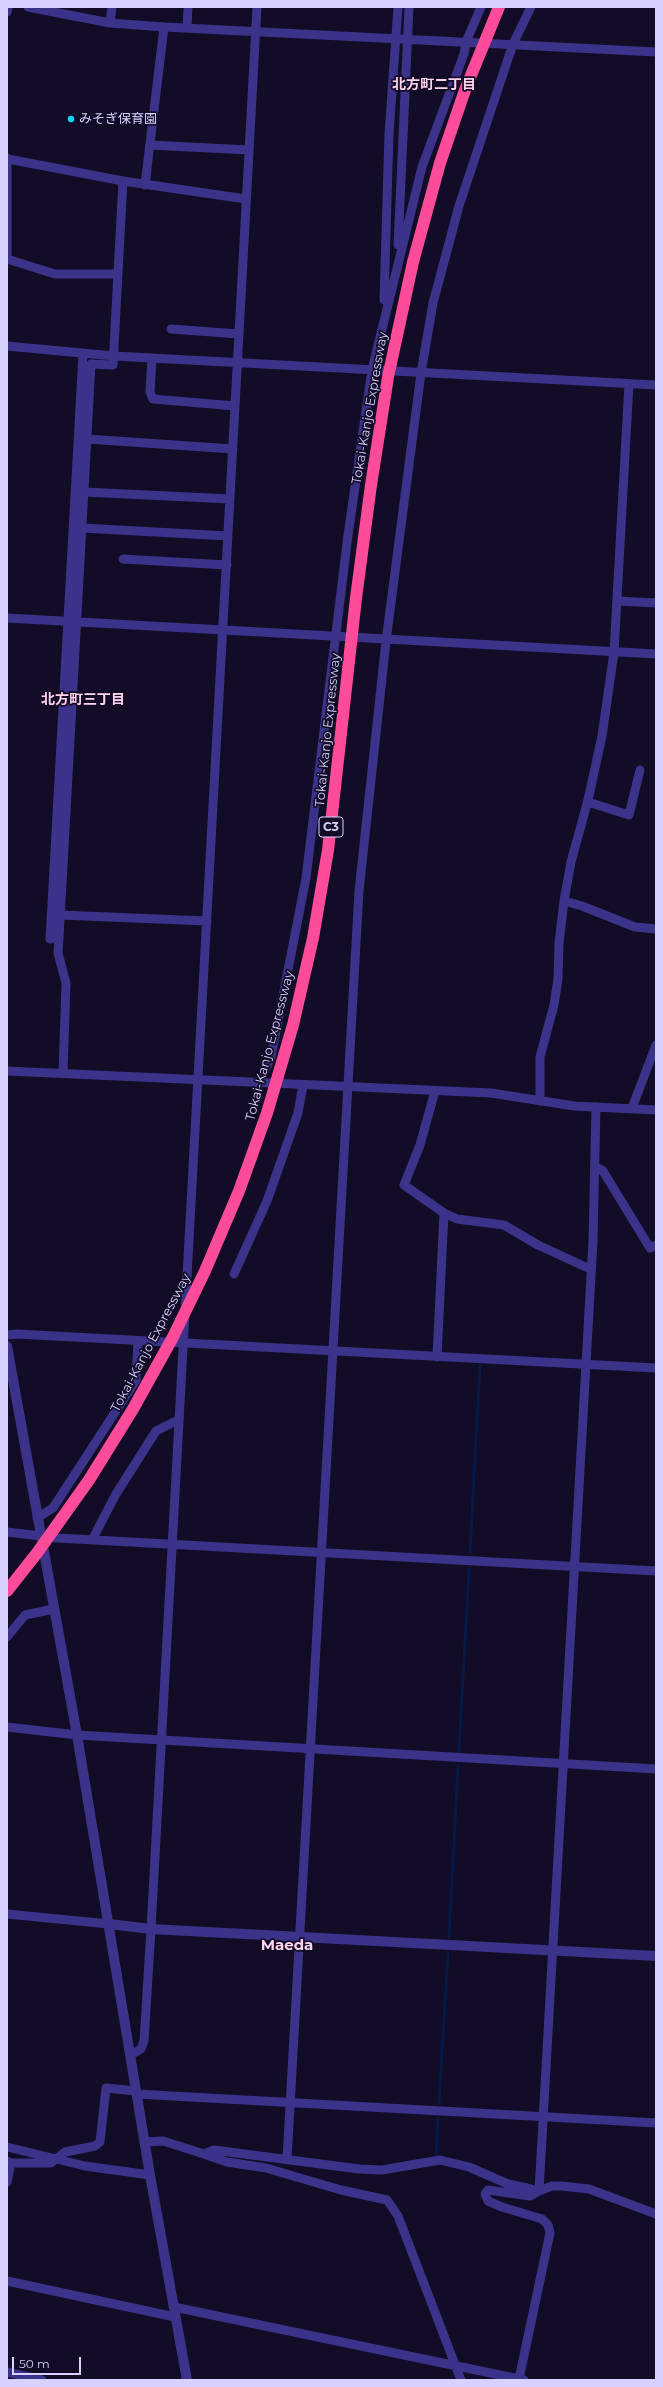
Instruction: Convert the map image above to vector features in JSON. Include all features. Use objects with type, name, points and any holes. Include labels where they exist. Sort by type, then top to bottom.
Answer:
[{"type":"highway","name":"Tokai-Kanjo Expressway","points":[[7,1591],[89,1480],[133,1409],[173,1337],[205,1271],[239,1191],[267,1113],[293,1025],[313,938],[328,850],[361,560],[388,377],[413,262],[440,163],[465,90],[499,7]]},
{"type":"street","points":[[7,12],[8,7]]},
{"type":"street","points":[[28,7],[110,23],[164,27],[396,40],[513,44],[656,52]]},
{"type":"street","points":[[110,23],[112,7]]},
{"type":"street","points":[[186,28],[188,7]]},
{"type":"street","points":[[131,2055],[141,2049],[144,2041],[151,1929],[182,1344],[227,565],[257,7]]},
{"type":"street","points":[[383,321],[389,134],[398,7]]},
{"type":"street","points":[[397,263],[409,7]]},
{"type":"street","points":[[259,1083],[271,1057],[306,878],[337,637],[348,535],[372,370],[397,263],[422,168],[464,54],[466,42],[482,7]]},
{"type":"street","points":[[288,2159],[359,891],[386,641],[421,373],[433,303],[458,206],[513,44],[531,7]]},
{"type":"street","points":[[145,185],[164,27]]},
{"type":"street","points":[[150,145],[249,150]]},
{"type":"street","points":[[118,274],[55,274],[7,259],[8,159],[123,182],[246,199]]},
{"type":"street","points":[[62,1073],[66,983],[58,953],[91,364],[113,365],[123,182]]},
{"type":"street","points":[[171,329],[239,334]]},
{"type":"street","points":[[7,346],[114,356],[656,386]]},
{"type":"street","points":[[59,937],[50,938],[83,354]]},
{"type":"street","points":[[152,358],[150,392],[153,399],[235,406]]},
{"type":"street","points":[[540,1101],[540,1057],[558,986],[559,943],[564,901],[571,862],[588,802],[602,736],[614,652],[629,384]]},
{"type":"street","points":[[87,439],[233,449]]},
{"type":"street","points":[[84,492],[230,499]]},
{"type":"street","points":[[82,528],[228,536]]},
{"type":"street","points":[[123,559],[227,565]]},
{"type":"street","points":[[617,601],[656,603]]},
{"type":"street","points":[[7,618],[386,641],[656,654]]},
{"type":"street","points":[[588,802],[629,815],[640,770]]},
{"type":"street","points":[[564,901],[582,906],[635,927],[656,929]]},
{"type":"street","points":[[60,915],[206,921]]},
{"type":"street","points":[[632,1108],[656,1045]]},
{"type":"street","points":[[7,1071],[491,1093],[574,1106],[656,1110]]},
{"type":"street","points":[[234,1274],[267,1201],[298,1113],[303,1085]]},
{"type":"street","points":[[434,1091],[420,1145],[404,1185],[444,1213],[457,1219],[504,1225],[538,1245],[590,1269]]},
{"type":"street","points":[[539,2191],[596,1167],[596,1107]]},
{"type":"street","points":[[596,1167],[603,1170],[650,1248],[656,1245]]},
{"type":"street","points":[[437,1357],[444,1213]]},
{"type":"street","points":[[7,1335],[17,1334],[334,1352],[585,1363],[656,1368]]},
{"type":"street","points":[[37,1518],[54,1508],[136,1380],[138,1341]]},
{"type":"street","points":[[7,1346],[77,1736],[150,2175],[187,2380]]},
{"type":"street","points":[[92,1540],[116,1494],[156,1431],[178,1420]]},
{"type":"street","points":[[7,1532],[92,1540],[656,1571]]},
{"type":"street","points":[[7,1637],[25,1615],[54,1609]]},
{"type":"street","points":[[7,1727],[77,1736],[563,1765],[656,1769]]},
{"type":"street","points":[[7,1914],[151,1929],[656,1956]]},
{"type":"street","points":[[7,2182],[9,2162],[51,2163],[65,2152],[95,2146],[100,2142],[106,2088],[136,2092],[291,2102],[656,2123]]},
{"type":"street","points":[[145,2142],[163,2142],[227,2162],[266,2168],[341,2190],[387,2200],[398,2216],[461,2380]]},
{"type":"street","points":[[7,2147],[111,2171],[150,2175]]},
{"type":"street","points":[[204,2154],[214,2150],[359,2169],[382,2170],[440,2160],[469,2167],[508,2184],[539,2191]]},
{"type":"street","points":[[7,2281],[456,2365],[521,2379],[550,2233],[548,2225],[542,2219],[502,2208],[488,2201],[485,2194],[488,2190],[530,2196],[552,2186],[589,2189],[656,2214]]},
{"type":"street","points":[[7,2372],[42,2380]]},
{"type":"waterway","points":[[470,1552],[480,1365]]},
{"type":"waterway","points":[[459,1751],[469,1569]]},
{"type":"waterway","points":[[449,1937],[458,1766]]},
{"type":"waterway","points":[[439,2103],[448,1953]]},
{"type":"waterway","points":[[436,2156],[438,2118]]},
{"type":"place","name":"みそぎ保育園","points":[[71,119]]},
{"type":"district","name":"北方町二丁目","points":[[434,85]]},
{"type":"district","name":"北方町三丁目","points":[[83,700]]},
{"type":"district","name":"Maeda","points":[[287,1946]]}]
